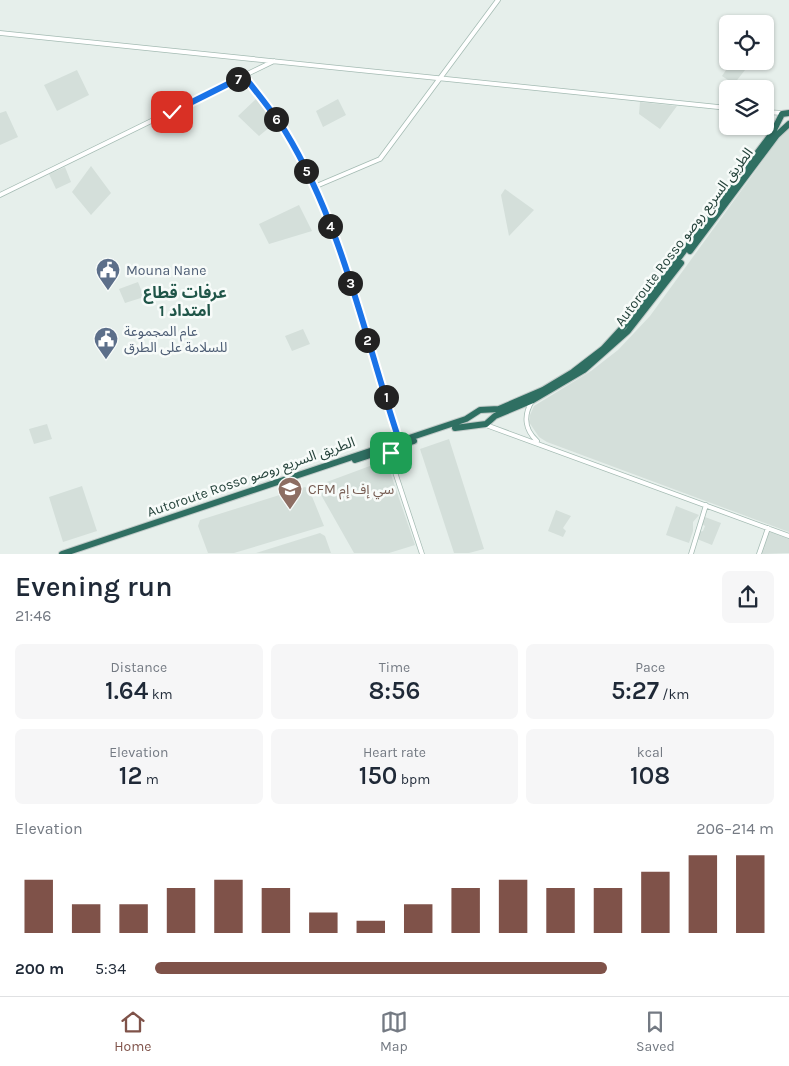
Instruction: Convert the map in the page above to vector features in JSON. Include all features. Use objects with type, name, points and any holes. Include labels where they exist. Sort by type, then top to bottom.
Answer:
[{"type":"highway","points":[[785,114],[784,124],[789,124]]},
{"type":"highway","name":"Autoroute Rosso الطريق السريع روصو","points":[[487,410],[505,407],[543,390],[598,354],[638,313],[785,114]]},
{"type":"highway","name":"Autoroute Rosso الطريق السريع روصو","points":[[490,420],[532,400],[584,370],[628,332],[777,135],[789,124]]},
{"type":"highway","points":[[480,410],[487,410],[490,420],[482,424],[476,420],[476,414],[480,410]]},
{"type":"highway","name":"Autoroute Rosso الطريق السريع روصو","points":[[69,554],[338,464],[378,453],[399,441],[476,414]]},
{"type":"highway","name":"Autoroute Rosso الطريق السريع روصو","points":[[62,554],[392,446],[460,426],[482,424]]},
{"type":"highway","points":[[392,446],[397,432]]},
{"type":"highway","points":[[378,453],[390,460],[393,466]]},
{"type":"street","points":[[314,187],[380,159],[498,0]]},
{"type":"street","points":[[0,33],[719,107]]},
{"type":"street","points":[[259,59],[263,62],[263,67]]},
{"type":"street","points":[[0,195],[275,61]]},
{"type":"street","points":[[244,76],[284,128],[314,187],[342,257],[399,441]]},
{"type":"street","points":[[541,444],[533,437],[526,423],[526,413],[532,400],[543,390]]},
{"type":"street","points":[[490,420],[495,427]]},
{"type":"street","points":[[482,424],[495,427],[706,505],[761,526],[767,531],[789,536]]},
{"type":"street","points":[[392,446],[393,466],[422,554]]},
{"type":"street","points":[[691,554],[706,505]]},
{"type":"street","points":[[759,554],[767,531]]},
{"type":"shaded area","points":[[77,70],[89,95],[57,111],[44,85]]},
{"type":"shaded area","points":[[726,70],[745,70],[737,80],[728,80],[722,76]]},
{"type":"shaded area","points":[[257,98],[276,122],[259,136],[238,116]]},
{"type":"shaded area","points":[[338,99],[346,115],[323,127],[316,111]]},
{"type":"shaded area","points":[[640,102],[677,106],[660,129],[639,114]]},
{"type":"shaded area","points":[[6,111],[18,137],[0,145],[0,113]]},
{"type":"shaded area","points":[[789,125],[789,532],[547,442],[539,437],[529,422],[534,406],[591,371],[618,350],[650,316]]},
{"type":"shaded area","points":[[91,166],[111,193],[91,215],[72,192]]},
{"type":"shaded area","points":[[65,167],[71,182],[56,189],[49,174]]},
{"type":"shaded area","points":[[505,189],[534,210],[509,236],[501,195]]},
{"type":"shaded area","points":[[299,205],[312,231],[269,244],[259,224]]},
{"type":"shaded area","points":[[138,282],[144,297],[125,303],[119,289]]},
{"type":"shaded area","points":[[303,329],[310,344],[292,351],[285,336]]},
{"type":"shaded area","points":[[47,424],[52,439],[34,444],[29,429]]},
{"type":"shaded area","points":[[449,439],[484,549],[469,553],[454,553],[420,449]]},
{"type":"shaded area","points":[[386,460],[415,545],[389,553],[354,553],[316,486]]},
{"type":"shaded area","points":[[82,486],[97,531],[63,542],[49,497]]},
{"type":"shaded area","points":[[305,487],[309,489],[324,526],[234,553],[208,553],[198,526],[200,520]]},
{"type":"shaded area","points":[[676,506],[699,515],[693,522],[693,531],[689,543],[666,535]]},
{"type":"shaded area","points":[[556,510],[571,516],[563,528],[566,531],[563,537],[548,531]]},
{"type":"shaded area","points":[[705,517],[721,523],[712,545],[697,539],[699,532],[703,531],[705,526],[702,524]]},
{"type":"shaded area","points":[[768,529],[789,537],[789,553],[760,554]]},
{"type":"shaded area","points":[[320,533],[325,536],[331,553],[256,553]]},
{"type":"place","name":"Mouna Nane","points":[[108,291]]},
{"type":"place","name":"عام المجموعة للسلامة على الطرق","points":[[106,360]]},
{"type":"place","name":"CFM سي إف إم","points":[[290,510]]},
{"type":"district","name":"عرفات قطاع 1 امتداد","points":[[185,301]]},
{"type":"route","points":[[172,112],[244,76],[284,128],[314,187],[342,257],[399,441],[391,453]]}]
